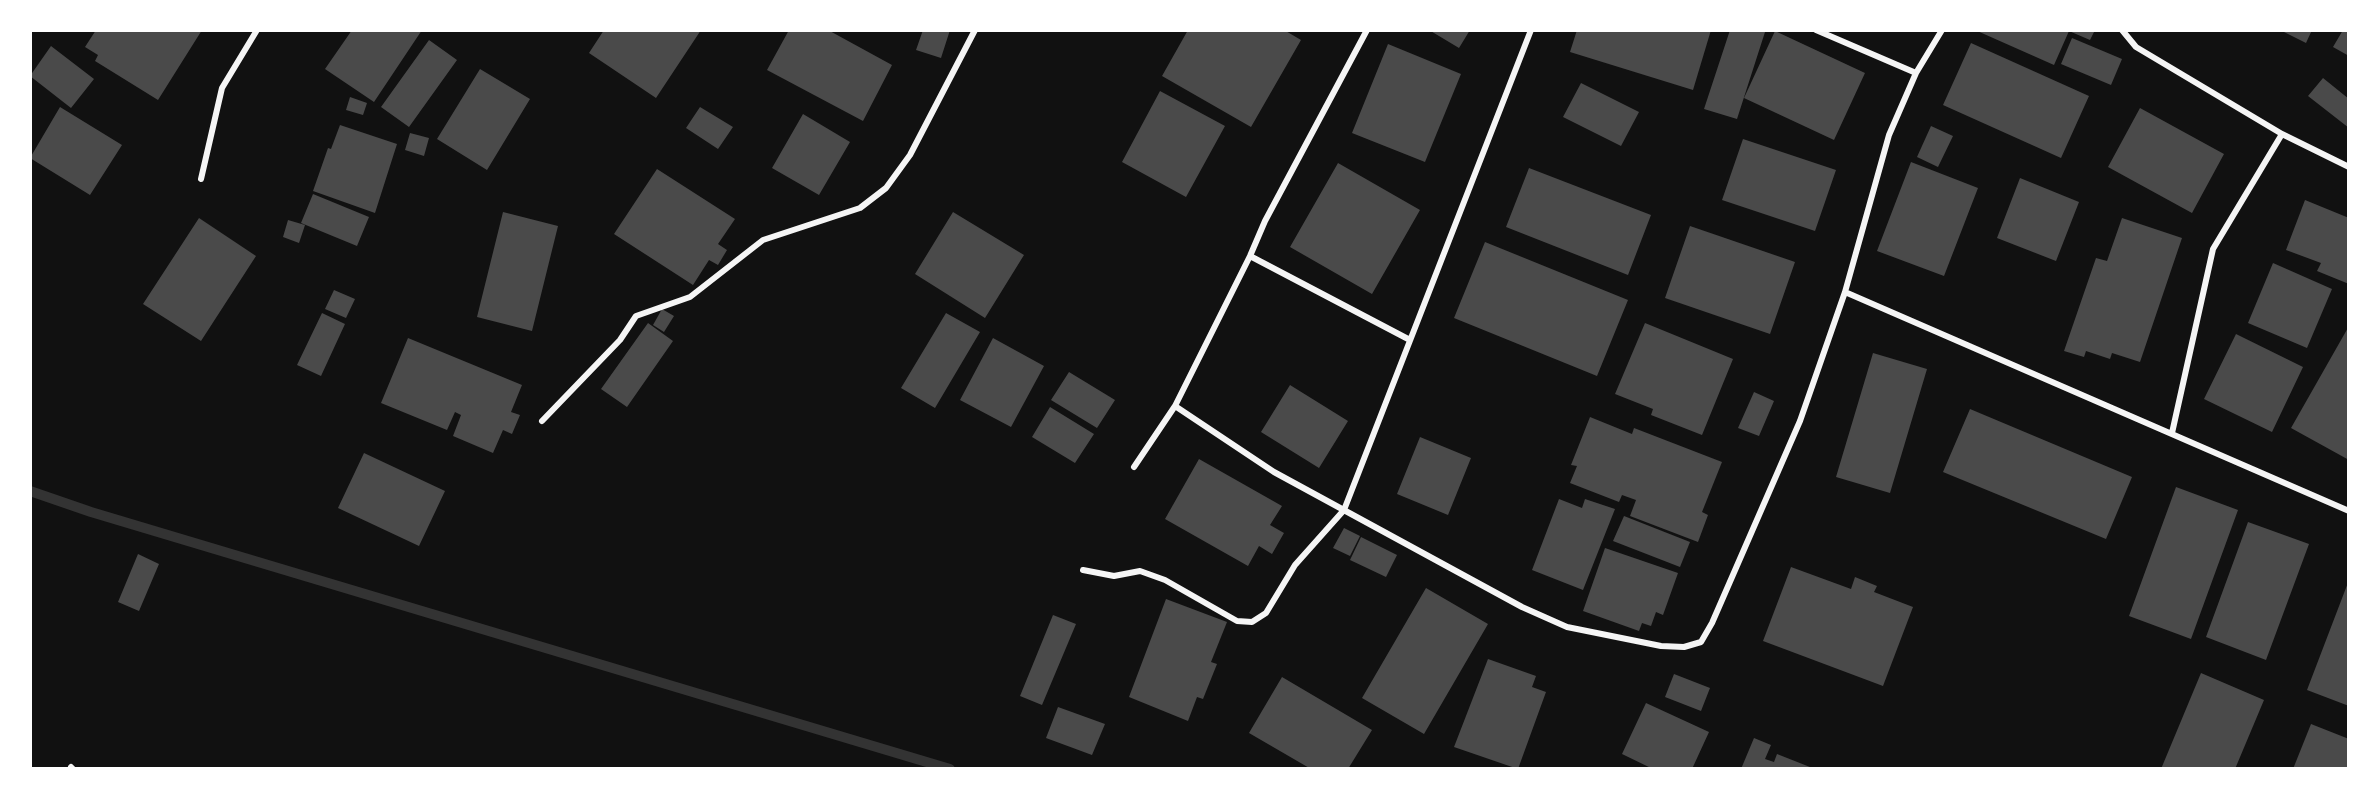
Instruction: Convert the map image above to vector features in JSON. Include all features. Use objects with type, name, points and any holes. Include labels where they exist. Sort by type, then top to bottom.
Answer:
[{"type":"street","points":[[201,179],[222,88],[257,30]]},
{"type":"street","points":[[542,421],[620,340],[636,316],[690,297],[763,240],[860,208],[886,188],[910,155],[975,30]]},
{"type":"street","points":[[1134,466],[1175,406],[1250,256],[1265,221],[1367,30]]},
{"type":"street","points":[[1083,570],[1114,576],[1140,571],[1165,580],[1237,621],[1252,622],[1266,613],[1295,565],[1344,510],[1531,30]]},
{"type":"street","points":[[1816,30],[1916,73]]},
{"type":"street","points":[[1175,406],[1274,472],[1522,608],[1567,627],[1661,646],[1684,647],[1701,642],[1712,623],[1800,421],[1845,292],[1889,135],[1916,73],[1942,30]]},
{"type":"street","points":[[2122,30],[2136,46],[2282,134],[2349,167]]},
{"type":"street","points":[[2172,433],[2213,249],[2282,134]]},
{"type":"street","points":[[1250,256],[1410,340]]},
{"type":"street","points":[[1845,292],[2349,511]]},
{"type":"building","points":[[96,30],[202,30],[158,100],[95,61],[98,55],[85,47]]},
{"type":"building","points":[[352,30],[422,30],[374,102],[325,69]]},
{"type":"building","points":[[604,30],[701,30],[656,98],[589,53]]},
{"type":"building","points":[[789,30],[828,30],[892,65],[863,121],[767,70]]},
{"type":"building","points":[[923,30],[950,30],[941,58],[916,50]]},
{"type":"building","points":[[1188,30],[1284,30],[1301,40],[1251,127],[1162,76]]},
{"type":"building","points":[[1429,30],[1470,30],[1459,48]]},
{"type":"building","points":[[1577,30],[1711,30],[1693,90],[1570,52]]},
{"type":"building","points":[[1730,30],[1765,32],[1737,119],[1704,109]]},
{"type":"building","points":[[1975,30],[2095,30],[2090,40],[2069,31],[2054,65]]},
{"type":"building","points":[[2280,30],[2312,30],[2306,43]]},
{"type":"building","points":[[2343,30],[2349,30],[2349,56],[2333,47]]},
{"type":"building","points":[[1775,31],[1865,73],[1834,140],[1744,98]]},
{"type":"building","points":[[2072,38],[2122,59],[2111,85],[2061,64]]},
{"type":"building","points":[[429,40],[457,60],[409,127],[381,107]]},
{"type":"building","points":[[1971,43],[2089,96],[2061,158],[1943,105]]},
{"type":"building","points":[[1388,44],[1461,74],[1425,162],[1352,133]]},
{"type":"building","points":[[51,46],[94,79],[71,108],[30,76]]},
{"type":"building","points":[[480,69],[530,99],[487,170],[437,139]]},
{"type":"building","points":[[2323,78],[2349,99],[2349,128],[2308,96]]},
{"type":"building","points":[[1581,83],[1639,112],[1621,146],[1563,117]]},
{"type":"building","points":[[1160,91],[1225,126],[1186,197],[1122,162]]},
{"type":"building","points":[[350,97],[367,103],[363,115],[346,110]]},
{"type":"building","points":[[60,107],[122,145],[90,195],[30,158]]},
{"type":"building","points":[[700,107],[733,127],[718,149],[686,128]]},
{"type":"building","points":[[2140,108],[2224,154],[2192,213],[2108,167]]},
{"type":"building","points":[[803,114],[850,142],[819,195],[772,168]]},
{"type":"building","points":[[340,125],[397,144],[375,213],[313,191],[328,148],[331,149]]},
{"type":"building","points":[[1931,126],[1953,136],[1938,167],[1917,157]]},
{"type":"building","points":[[410,133],[429,138],[424,156],[405,150]]},
{"type":"building","points":[[1743,139],[1836,170],[1815,231],[1722,200]]},
{"type":"building","points":[[1911,162],[1978,188],[1944,276],[1877,251]]},
{"type":"building","points":[[1338,163],[1420,210],[1372,294],[1290,247]]},
{"type":"building","points":[[1529,168],[1651,215],[1628,275],[1506,227]]},
{"type":"building","points":[[657,169],[735,219],[718,244],[727,250],[718,265],[709,260],[693,285],[614,234]]},
{"type":"building","points":[[2020,178],[2079,202],[2056,261],[1997,238]]},
{"type":"building","points":[[313,194],[369,217],[357,246],[301,223]]},
{"type":"building","points":[[2305,200],[2349,218],[2349,284],[2317,271],[2321,263],[2286,250]]},
{"type":"building","points":[[503,212],[558,226],[532,331],[477,317]]},
{"type":"building","points":[[953,212],[1024,255],[985,318],[915,274]]},
{"type":"building","points":[[199,218],[256,256],[201,341],[143,304]]},
{"type":"building","points":[[2122,218],[2182,238],[2140,362],[2112,353],[2110,359],[2086,351],[2084,357],[2064,351],[2096,258],[2107,261]]},
{"type":"building","points":[[288,220],[305,225],[299,243],[283,237]]},
{"type":"building","points":[[1690,226],[1795,262],[1770,334],[1665,298]]},
{"type":"building","points":[[1485,242],[1628,300],[1597,376],[1454,318]]},
{"type":"building","points":[[2273,263],[2332,289],[2307,348],[2248,323]]},
{"type":"building","points":[[334,290],[355,299],[346,318],[325,309]]},
{"type":"building","points":[[662,309],[674,316],[664,332],[653,325]]},
{"type":"building","points":[[322,313],[345,324],[321,376],[297,365]]},
{"type":"building","points":[[946,313],[980,332],[935,408],[901,388]]},
{"type":"building","points":[[648,323],[673,341],[627,407],[601,389]]},
{"type":"building","points":[[1645,323],[1733,359],[1702,435],[1651,415],[1653,409],[1615,394]]},
{"type":"building","points":[[2349,326],[2349,460],[2291,428]]},
{"type":"building","points":[[2236,334],[2303,367],[2272,432],[2204,399]]},
{"type":"building","points":[[408,338],[522,385],[511,412],[520,415],[512,434],[503,430],[493,453],[453,436],[461,415],[455,412],[447,430],[381,403]]},
{"type":"building","points":[[993,338],[1044,366],[1011,427],[960,400]]},
{"type":"building","points":[[1873,353],[1927,369],[1890,493],[1836,477]]},
{"type":"building","points":[[1069,372],[1115,400],[1097,428],[1051,400]]},
{"type":"building","points":[[1290,385],[1348,421],[1319,468],[1261,432]]},
{"type":"building","points":[[1754,392],[1774,401],[1759,436],[1738,428]]},
{"type":"building","points":[[1050,407],[1094,434],[1075,463],[1032,437]]},
{"type":"building","points":[[1970,409],[2132,477],[2106,539],[1943,472]]},
{"type":"building","points":[[1590,417],[1632,434],[1634,428],[1722,462],[1702,512],[1708,515],[1698,542],[1630,516],[1636,500],[1622,495],[1619,502],[1570,483],[1577,466],[1571,465]]},
{"type":"building","points":[[1420,437],[1471,458],[1448,515],[1397,494]]},
{"type":"building","points":[[364,453],[445,491],[419,546],[338,508]]},
{"type":"building","points":[[1199,459],[1282,506],[1270,525],[1284,533],[1272,554],[1259,546],[1248,566],[1165,519]]},
{"type":"building","points":[[2176,487],[2238,510],[2191,639],[2129,616]]},
{"type":"building","points":[[1559,499],[1582,508],[1585,499],[1615,509],[1583,590],[1532,570]]},
{"type":"building","points":[[1624,516],[1690,542],[1680,567],[1613,541]]},
{"type":"building","points":[[2248,522],[2309,544],[2266,660],[2206,637]]},
{"type":"building","points":[[1344,528],[1360,536],[1350,556],[1333,548]]},
{"type":"building","points":[[1361,537],[1397,555],[1386,577],[1350,560]]},
{"type":"building","points":[[1605,548],[1678,573],[1663,615],[1656,612],[1651,626],[1642,623],[1639,631],[1583,611]]},
{"type":"building","points":[[138,554],[159,564],[139,611],[118,602]]},
{"type":"building","points":[[1791,567],[1851,589],[1855,577],[1877,586],[1874,592],[1913,607],[1883,686],[1763,641]]},
{"type":"building","points":[[2349,580],[2349,706],[2307,690]]},
{"type":"building","points":[[1426,588],[1488,624],[1424,734],[1362,698]]},
{"type":"building","points":[[1166,599],[1227,622],[1211,662],[1217,664],[1203,699],[1197,697],[1188,721],[1129,697]]},
{"type":"building","points":[[1053,615],[1076,624],[1042,705],[1020,696]]},
{"type":"building","points":[[1488,659],[1536,676],[1532,687],[1546,692],[1518,769],[1454,747]]},
{"type":"building","points":[[2201,673],[2264,700],[2235,769],[2161,769]]},
{"type":"building","points":[[1674,674],[1710,688],[1701,711],[1665,697]]},
{"type":"building","points":[[1282,677],[1372,730],[1348,769],[1311,769],[1249,733]]},
{"type":"building","points":[[1646,703],[1709,732],[1692,769],[1653,769],[1622,754]]},
{"type":"building","points":[[1058,707],[1105,724],[1092,755],[1046,738]]},
{"type":"building","points":[[2311,724],[2349,739],[2349,769],[2293,769]]},
{"type":"building","points":[[1754,738],[1771,745],[1765,759],[1774,762],[1777,754],[1815,769],[1741,769]]},
{"type":"waterway","points":[[30,491],[91,512],[950,769]]}]
